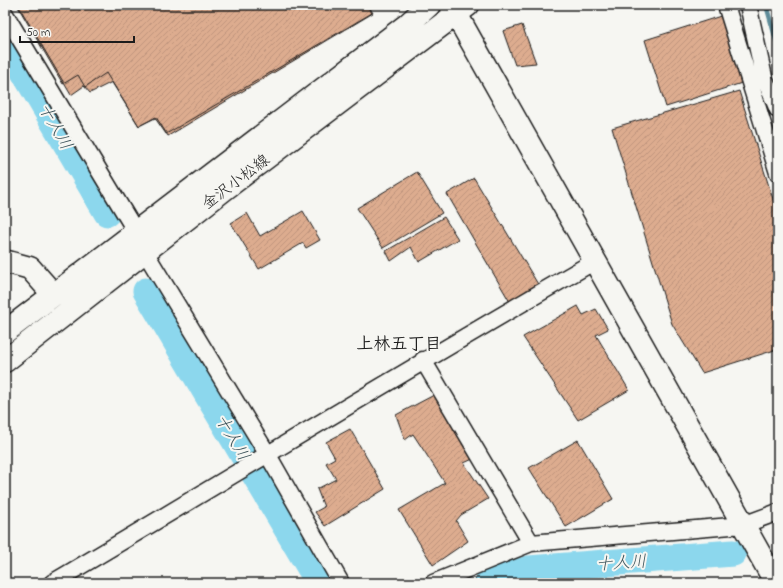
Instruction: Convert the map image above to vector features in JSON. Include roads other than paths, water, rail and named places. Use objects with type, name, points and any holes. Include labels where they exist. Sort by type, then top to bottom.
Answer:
[{"type":"main road","name":"金沢小松線","points":[[5,361],[140,242],[429,5]]},
{"type":"main road","name":"金沢小松線","points":[[5,332],[53,294],[140,242],[459,8]]},
{"type":"main road","points":[[459,8],[594,261],[776,583]]},
{"type":"main road","points":[[6,261],[30,268],[53,294]]},
{"type":"street","points":[[726,5],[778,173]]},
{"type":"street","points":[[748,5],[764,77],[778,110]]},
{"type":"street","points":[[5,14],[140,242],[263,459],[341,583]]},
{"type":"street","points":[[52,583],[263,459],[422,360],[594,261]]},
{"type":"street","points":[[422,360],[531,543]]},
{"type":"street","points":[[432,583],[531,543],[743,525],[778,512]]},
{"type":"waterway","points":[[766,5],[778,47]]},
{"type":"waterway","name":"十人川","points":[[5,40],[107,213]]},
{"type":"waterway","name":"十人川","points":[[146,291],[319,583]]},
{"type":"waterway","name":"十人川","points":[[488,583],[529,569],[733,553]]},
{"type":"district","name":"上林五丁目","points":[[399,343]]}]
